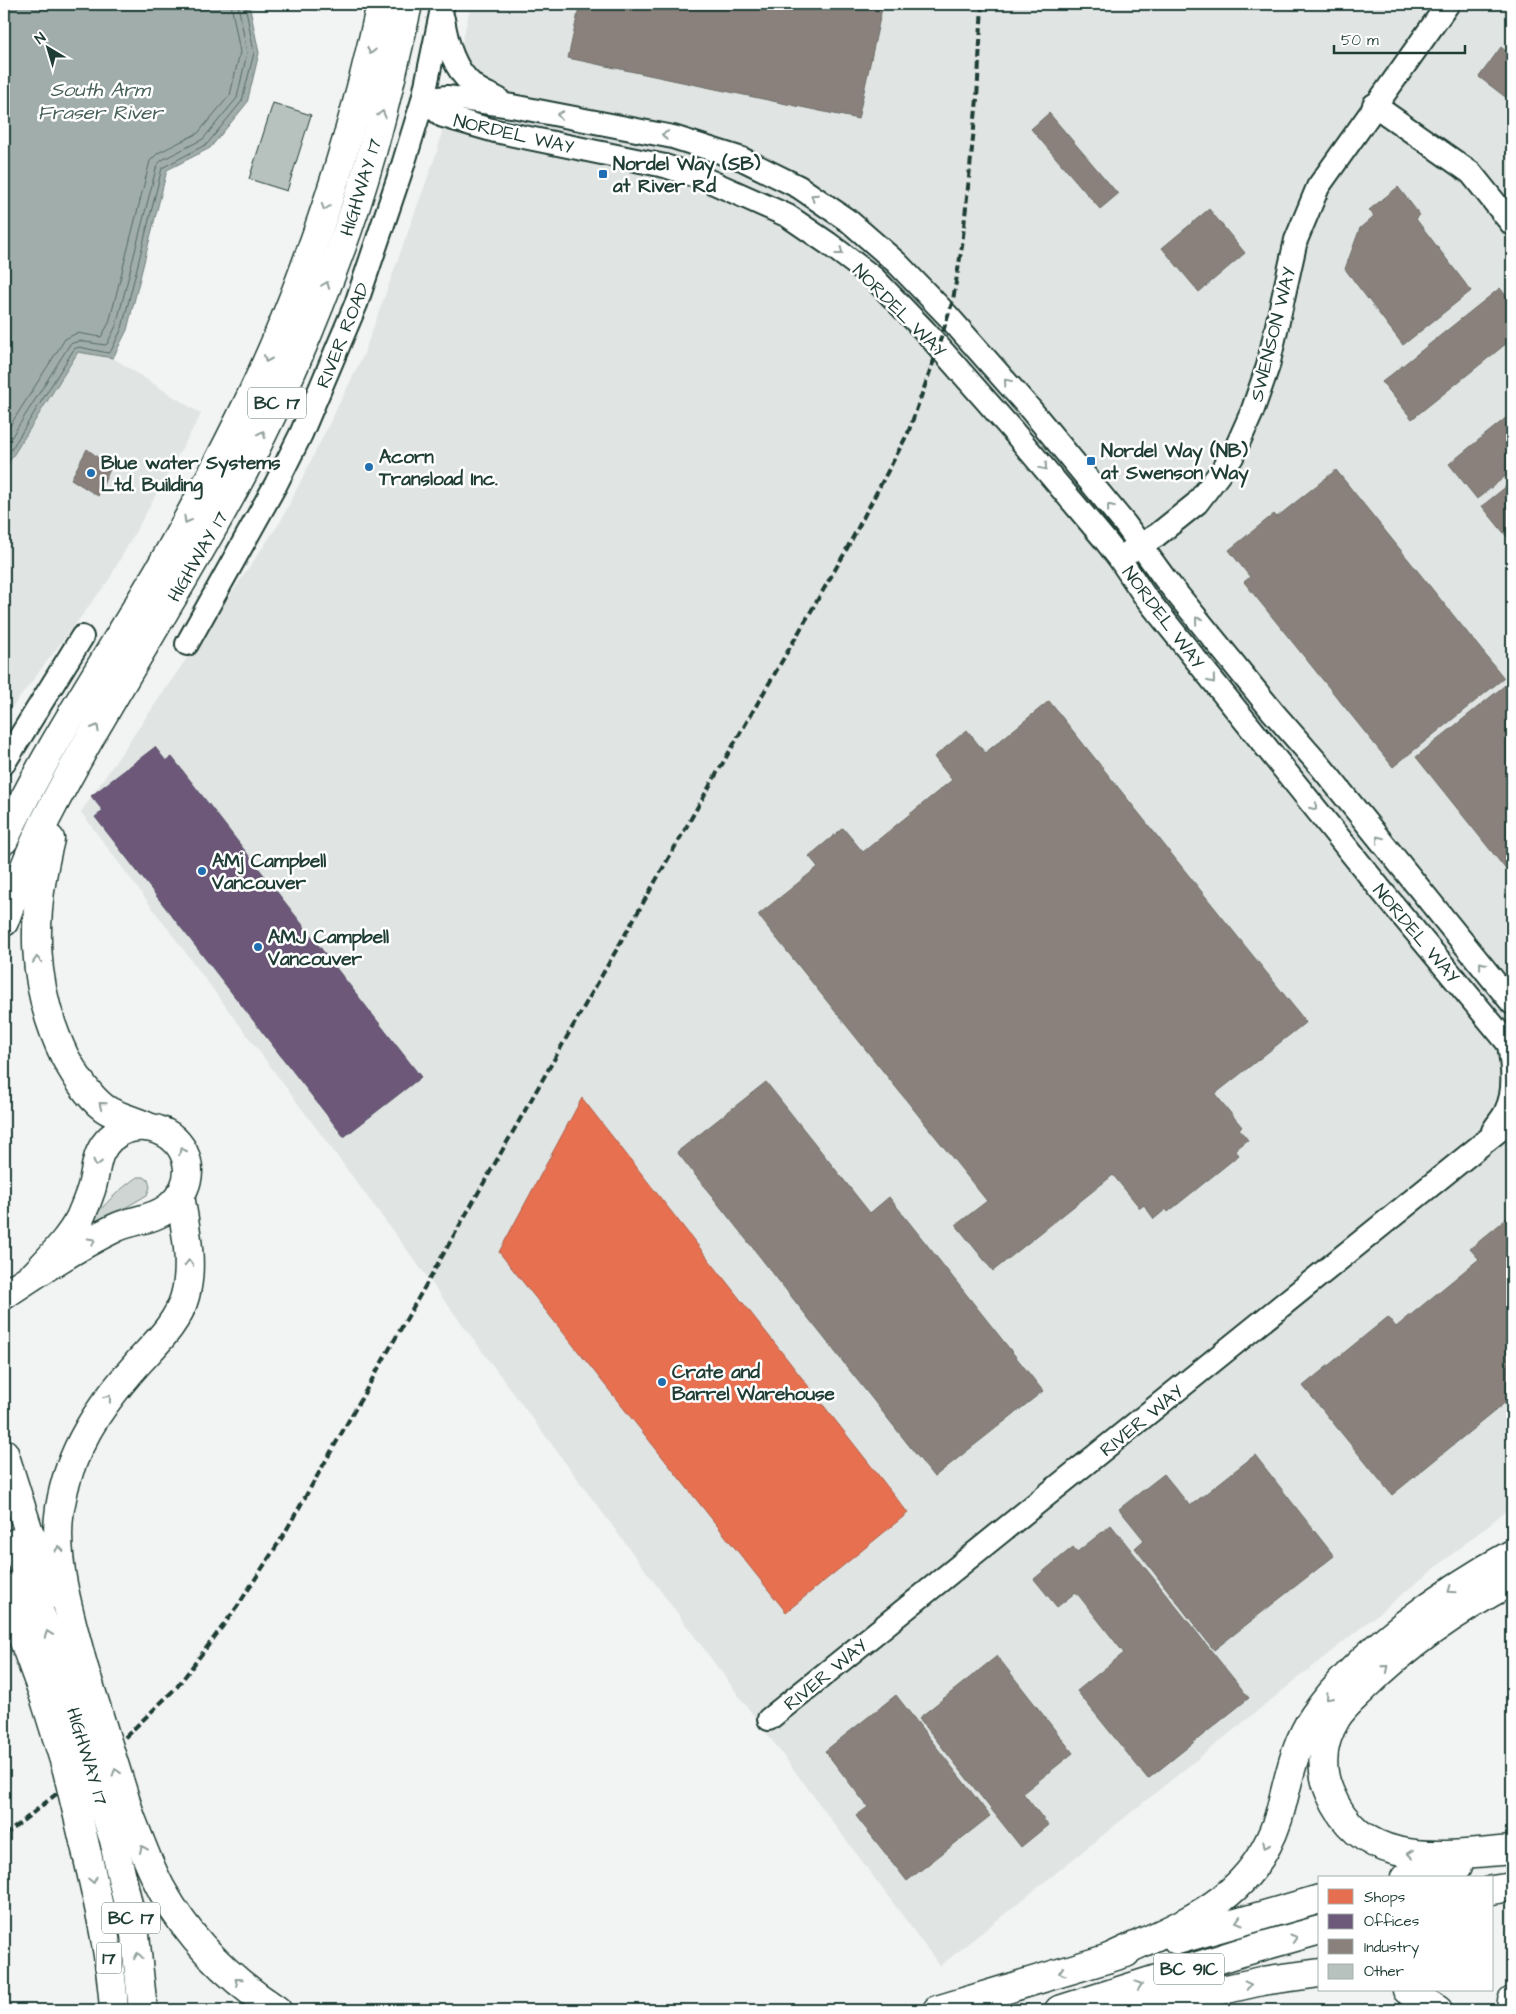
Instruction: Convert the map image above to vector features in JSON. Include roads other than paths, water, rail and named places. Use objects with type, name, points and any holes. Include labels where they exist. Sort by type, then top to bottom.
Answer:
[{"type":"main road","name":"HIGHWAY 17","points":[[4,840],[40,768],[169,552],[218,463],[247,404],[302,276],[331,190],[367,69],[380,4]]},
{"type":"main road","name":"HIGHWAY 17","points":[[4,922],[26,862],[46,820],[72,771],[195,562],[245,469],[282,392],[349,228],[391,82],[408,4]]},
{"type":"main road","name":"BC 17","points":[[72,771],[43,866],[36,929],[39,980],[48,1017],[72,1070],[87,1092],[104,1108],[146,1126]]},
{"type":"main road","points":[[4,1294],[116,1228],[161,1213],[174,1203],[186,1184],[188,1174],[187,1162],[182,1150],[171,1136],[146,1126],[129,1128],[122,1131],[104,1147],[97,1162],[92,1189],[79,1220],[56,1251],[35,1274]]},
{"type":"main road","points":[[57,1686],[67,1602],[59,1552],[58,1528],[64,1487],[74,1457],[91,1422],[107,1399],[171,1324],[185,1299],[188,1286],[189,1255],[180,1195]]},
{"type":"main road","points":[[4,1453],[28,1529],[57,1686]]},
{"type":"main road","name":"HIGHWAY 17","points":[[4,1509],[57,1686],[67,1770],[99,1906],[111,1974],[114,2010]]},
{"type":"main road","points":[[1109,1958],[1201,1914],[1232,1892],[1246,1877],[1267,1844],[1277,1822],[1300,1740],[1324,1703],[1366,1658],[1426,1608],[1462,1583],[1512,1554]]},
{"type":"main road","points":[[1512,1580],[1440,1626],[1383,1670],[1350,1701],[1337,1717],[1328,1736],[1323,1755],[1323,1767],[1326,1786],[1340,1813],[1359,1834],[1380,1846],[1398,1853],[1430,1856],[1512,1851]]},
{"type":"main road","name":"HIGHWAY 17","points":[[4,1587],[57,1686],[121,1826],[143,2010]]},
{"type":"main road","points":[[4,1643],[16,1661],[57,1686]]},
{"type":"main road","points":[[121,1826],[189,1930],[208,1953],[230,1975],[277,2010]]},
{"type":"main road","points":[[1413,1876],[1512,1851]]},
{"type":"main road","points":[[1494,1890],[1512,1887]]},
{"type":"main road","name":"BC 91C","points":[[936,2010],[1109,1958],[1318,1900]]},
{"type":"main road","name":"BC 91C","points":[[1059,2010],[1242,1952],[1318,1931]]},
{"type":"main road","points":[[1114,2010],[1318,1973]]},
{"type":"main road","points":[[1410,1992],[1438,2010]]},
{"type":"main road","points":[[1510,2010],[1512,2001]]},
{"type":"street","name":"SWENSON WAY","points":[[1119,558],[1157,535],[1197,503],[1232,457],[1252,412],[1268,366],[1296,240],[1318,187],[1374,105],[1448,4]]},
{"type":"street","points":[[443,7],[446,36],[452,57],[466,78],[475,87],[512,106]]},
{"type":"street","name":"RIVER ROAD","points":[[187,644],[276,484],[304,425],[364,283],[424,100],[443,7]]},
{"type":"street","name":"NORDEL WAY","points":[[424,100],[447,97],[512,106],[673,137],[742,159],[799,187],[850,222],[885,252],[976,346],[1031,410],[1195,616],[1273,712],[1322,768],[1512,1003]]},
{"type":"street","name":"NORDEL WAY","points":[[424,100],[444,116],[486,129],[665,166],[705,179],[788,216],[874,278],[924,330],[1006,423],[1119,558],[1144,595],[1206,673],[1381,890],[1511,1046]]},
{"type":"street","points":[[1374,105],[1471,173],[1512,224]]},
{"type":"street","points":[[741,194],[752,188],[765,190],[794,203],[866,252],[885,252]]},
{"type":"street","points":[[4,763],[82,637]]},
{"type":"street","points":[[1486,1141],[1507,1109],[1512,1066],[1511,1046]]},
{"type":"street","name":"RIVER WAY","points":[[769,1719],[1512,1120]]},
{"type":"street","points":[[1486,1141],[1512,1140]]},
{"type":"water","name":"South Arm Fraser River","points":[[4,4],[249,4],[259,53],[247,103],[210,148],[167,170],[127,330],[113,358],[78,352],[4,470]]},
{"type":"waterway","points":[[1302,2010],[1323,2007]]},
{"type":"railway","points":[[4,1836],[116,1746],[177,1687],[237,1607],[283,1536],[713,780],[843,556],[908,433],[953,300],[962,246],[977,99],[982,4]]},
{"type":"place","name":"Nordel Way (SB) at River Rd","points":[[603,174]]},
{"type":"place","name":"Nordel Way (NB) at Swenson Way","points":[[1091,461]]},
{"type":"place","name":"Acorn Transload Inc.","points":[[369,467]]},
{"type":"place","name":"Blue water Systems Ltd. Building","points":[[91,473]]},
{"type":"place","name":"AMj Campbell Vancouver","points":[[202,871]]},
{"type":"place","name":"AMJ Campbell Vancouver","points":[[258,947]]},
{"type":"place","name":"Crate and Barrel Warehouse","points":[[662,1382]]}]
